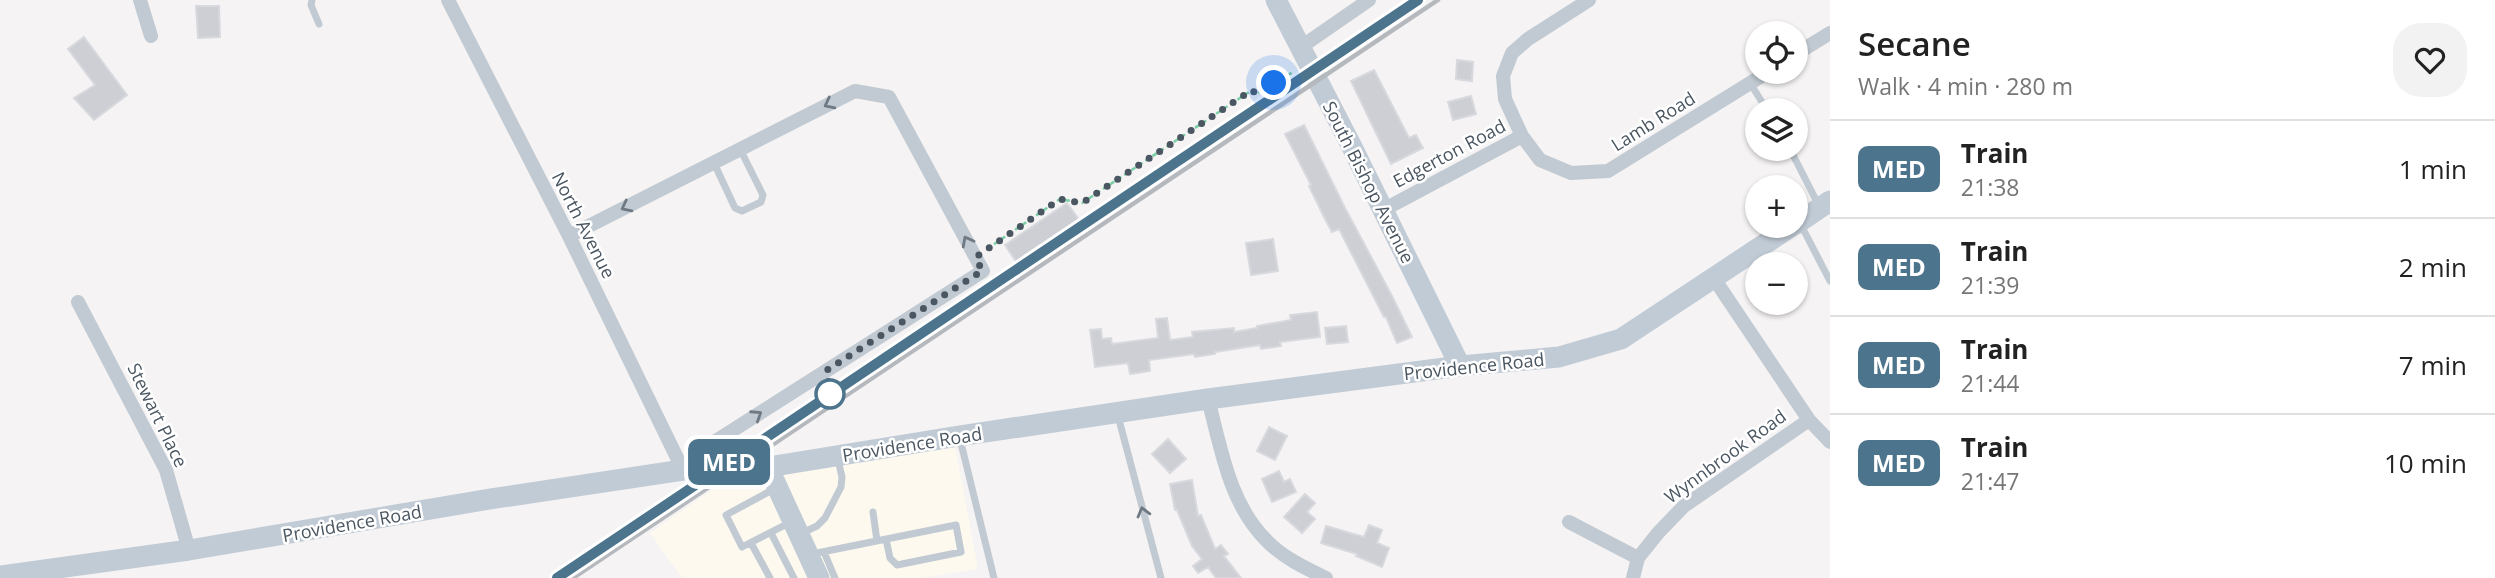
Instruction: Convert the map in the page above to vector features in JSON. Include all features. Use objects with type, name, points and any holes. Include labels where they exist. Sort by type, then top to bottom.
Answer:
[{"type":"street","points":[[140,0],[151,36]]},
{"type":"street","name":"North Avenue","points":[[448,0],[569,236],[683,470]]},
{"type":"street","name":"South Bishop Avenue","points":[[1276,0],[1460,366]]},
{"type":"street","points":[[1301,47],[1369,0]]},
{"type":"street","name":"Edgerton Road","points":[[1383,210],[1522,136],[1505,99],[1503,76],[1513,53],[1528,39],[1589,0]]},
{"type":"street","points":[[1808,47],[1830,33]]},
{"type":"street","name":"Lamb Road","points":[[1522,136],[1540,160],[1571,173],[1608,171],[1748,84]]},
{"type":"street","points":[[569,236],[855,91],[889,97],[976,257],[982,271],[708,446],[683,470]]},
{"type":"street","name":"Providence Road","points":[[1808,215],[1825,204]]},
{"type":"street","name":"Providence Road","points":[[0,576],[189,550],[490,499],[683,470],[768,467],[1117,412],[1460,366],[1559,357],[1621,339],[1773,238]]},
{"type":"street","points":[[1713,277],[1809,419],[1830,442]]},
{"type":"street","name":"Stewart Place","points":[[78,302],[166,470],[189,550]]},
{"type":"street","points":[[1208,400],[1230,482],[1245,513],[1265,540],[1298,565],[1326,578]]},
{"type":"street","name":"Wynnbrook Road","points":[[1633,578],[1637,558],[1684,506],[1809,419]]},
{"type":"street","points":[[768,467],[813,570]]},
{"type":"street","points":[[1569,522],[1637,558]]},
{"type":"lane","points":[[312,0],[319,24]]},
{"type":"lane","points":[[713,163],[735,208],[742,211],[761,202],[763,195],[740,149]]},
{"type":"lane","points":[[1798,161],[1825,204]]},
{"type":"lane","points":[[1805,238],[1830,281]]},
{"type":"lane","points":[[1117,412],[1161,578]]},
{"type":"lane","points":[[959,436],[994,578]]},
{"type":"lane","points":[[777,488],[726,515],[742,547],[771,533],[822,522],[842,482],[838,456]]},
{"type":"lane","points":[[771,533],[813,570],[882,540],[956,525],[961,552],[897,565],[890,558],[882,540],[873,512]]},
{"type":"lane","points":[[751,543],[771,578]]},
{"type":"path","points":[[976,257],[1060,199],[1082,203],[1252,90],[1256,94],[1293,72]]},
{"type":"shaded area","points":[[955,446],[978,569],[923,578],[682,578],[650,533],[726,480],[751,479]]},
{"type":"building","points":[[196,6],[219,6],[220,37],[198,38]]},
{"type":"building","points":[[84,37],[127,95],[94,120],[74,98],[95,85],[68,49]]},
{"type":"building","points":[[1457,60],[1473,62],[1472,81],[1456,79]]},
{"type":"building","points":[[1374,70],[1409,138],[1416,135],[1423,148],[1391,164],[1351,81]]},
{"type":"building","points":[[1471,96],[1476,114],[1453,120],[1448,102]]},
{"type":"building","points":[[1304,125],[1412,337],[1397,343],[1339,229],[1332,232],[1324,217],[1285,134]]},
{"type":"building","points":[[1067,203],[1080,221],[1017,263],[1005,245]]},
{"type":"building","points":[[1273,239],[1278,271],[1251,275],[1246,243]]},
{"type":"building","points":[[1317,312],[1320,337],[1280,342],[1281,346],[1261,349],[1260,345],[1195,357],[1194,354],[1149,360],[1150,371],[1130,374],[1128,363],[1095,367],[1090,330],[1101,329],[1102,339],[1111,338],[1112,344],[1158,338],[1156,319],[1167,318],[1170,340],[1193,337],[1192,332],[1234,328],[1234,332],[1257,328],[1291,320],[1290,315]]},
{"type":"building","points":[[1346,326],[1348,342],[1327,344],[1325,328]]},
{"type":"building","points":[[1269,427],[1287,436],[1275,460],[1257,451]]},
{"type":"building","points":[[1168,439],[1186,459],[1170,473],[1152,454]]},
{"type":"building","points":[[1279,471],[1284,482],[1290,479],[1296,492],[1272,502],[1262,479]]},
{"type":"building","points":[[1192,480],[1198,516],[1201,515],[1215,549],[1221,545],[1228,554],[1224,556],[1241,578],[1216,578],[1208,567],[1198,573],[1193,566],[1202,559],[1192,546],[1175,510],[1170,484]]},
{"type":"building","points":[[1305,494],[1315,503],[1307,512],[1315,519],[1302,533],[1284,517]]},
{"type":"building","points":[[1369,525],[1382,530],[1377,543],[1389,548],[1382,567],[1356,556],[1357,554],[1321,543],[1326,526],[1364,537]]},
{"type":"railway","points":[[1058,241],[1418,0]]},
{"type":"railway","points":[[573,578],[1438,0]]},
{"type":"railway","points":[[557,578],[578,563]]},
{"type":"train","name":"MED","points":[[557,578],[1418,0]]},
{"type":"route","points":[[830,394],[827,370],[982,271],[976,257],[1060,199],[1082,203],[1252,90],[1256,94],[1274,83]]}]
